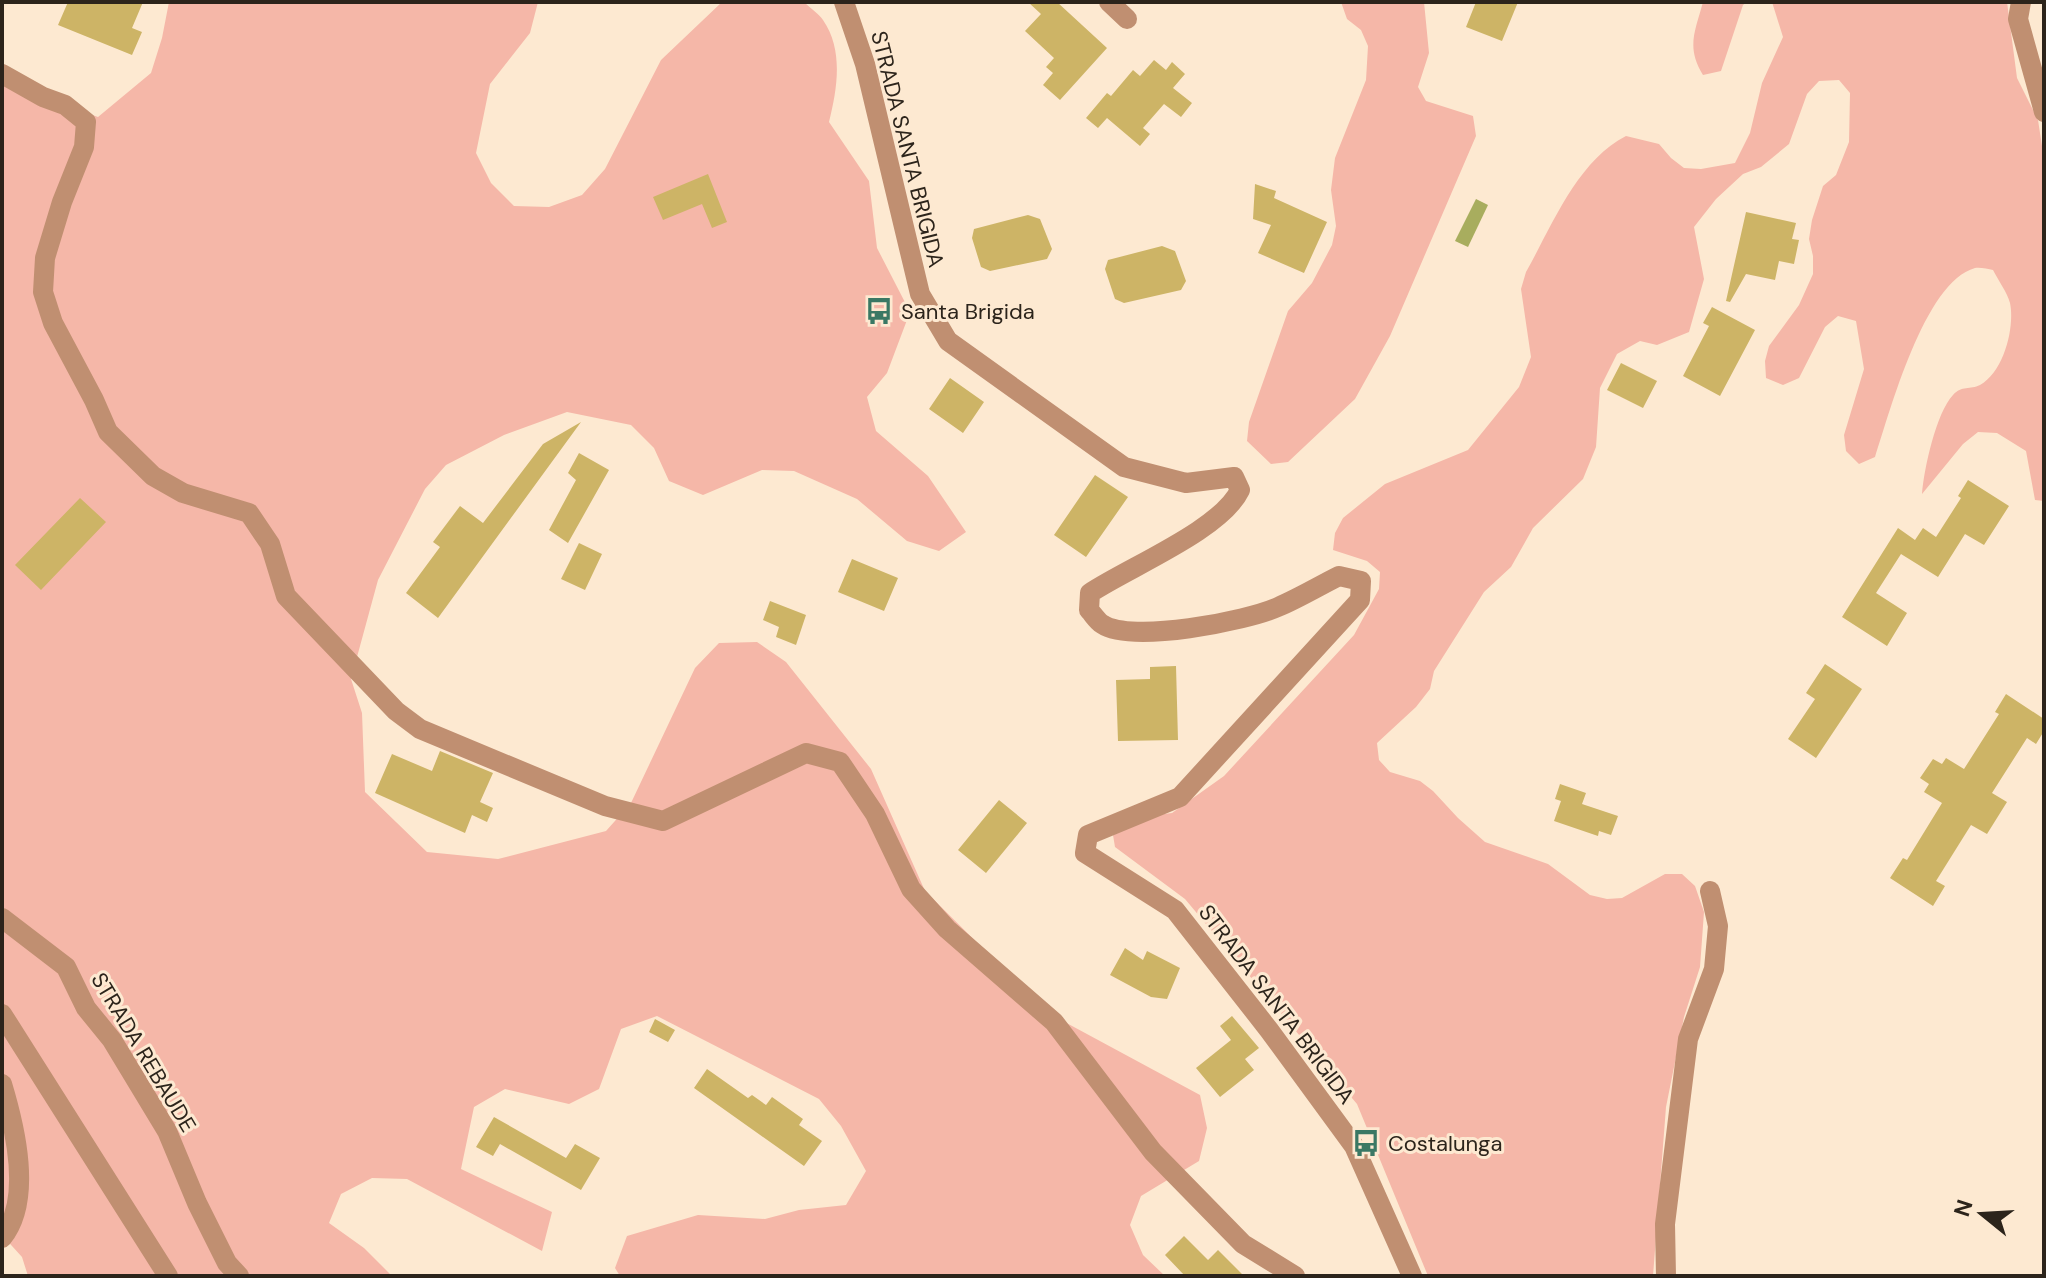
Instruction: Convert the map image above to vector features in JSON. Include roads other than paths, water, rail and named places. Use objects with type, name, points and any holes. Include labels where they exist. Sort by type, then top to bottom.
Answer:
[{"type":"street","name":"STRADA SANTA BRIGIDA","points":[[844,2],[865,64],[920,294],[948,341],[1124,467],[1186,483],[1234,477],[1240,490],[1234,504],[1171,549],[1090,593],[1089,610],[1102,624],[1123,631],[1164,631],[1215,624],[1276,609],[1339,576],[1361,581],[1360,600],[1180,797],[1088,835],[1085,853],[1175,910],[1269,1030],[1354,1146],[1412,1276]]},
{"type":"street","points":[[1109,2],[1127,19]]},
{"type":"street","points":[[2021,2],[2018,19],[2044,112]]},
{"type":"street","points":[[2,74],[43,97],[65,105],[86,122],[84,147],[62,202],[45,258],[43,292],[53,323],[108,432],[163,482],[183,493],[249,513],[270,544],[286,596],[396,711],[420,729],[605,806],[663,821],[806,753],[840,762],[875,814],[911,889],[947,929],[1054,1022],[1153,1152],[1243,1244],[1295,1276]]},
{"type":"street","points":[[1666,1276],[1665,1224],[1688,1039],[1714,969],[1718,926],[1710,891]]},
{"type":"street","name":"STRADA REBAUDE","points":[[2,918],[66,967],[86,1008],[112,1040],[167,1131],[197,1203],[227,1263],[239,1276]]},
{"type":"street","points":[[2,1014],[168,1276]]},
{"type":"street","points":[[2,1084],[16,1149],[18,1178],[17,1204],[2,1238]]},
{"type":"place","name":"Santa Brigida","points":[[879,311]]},
{"type":"place","name":"Costalunga","points":[[1366,1143]]}]
